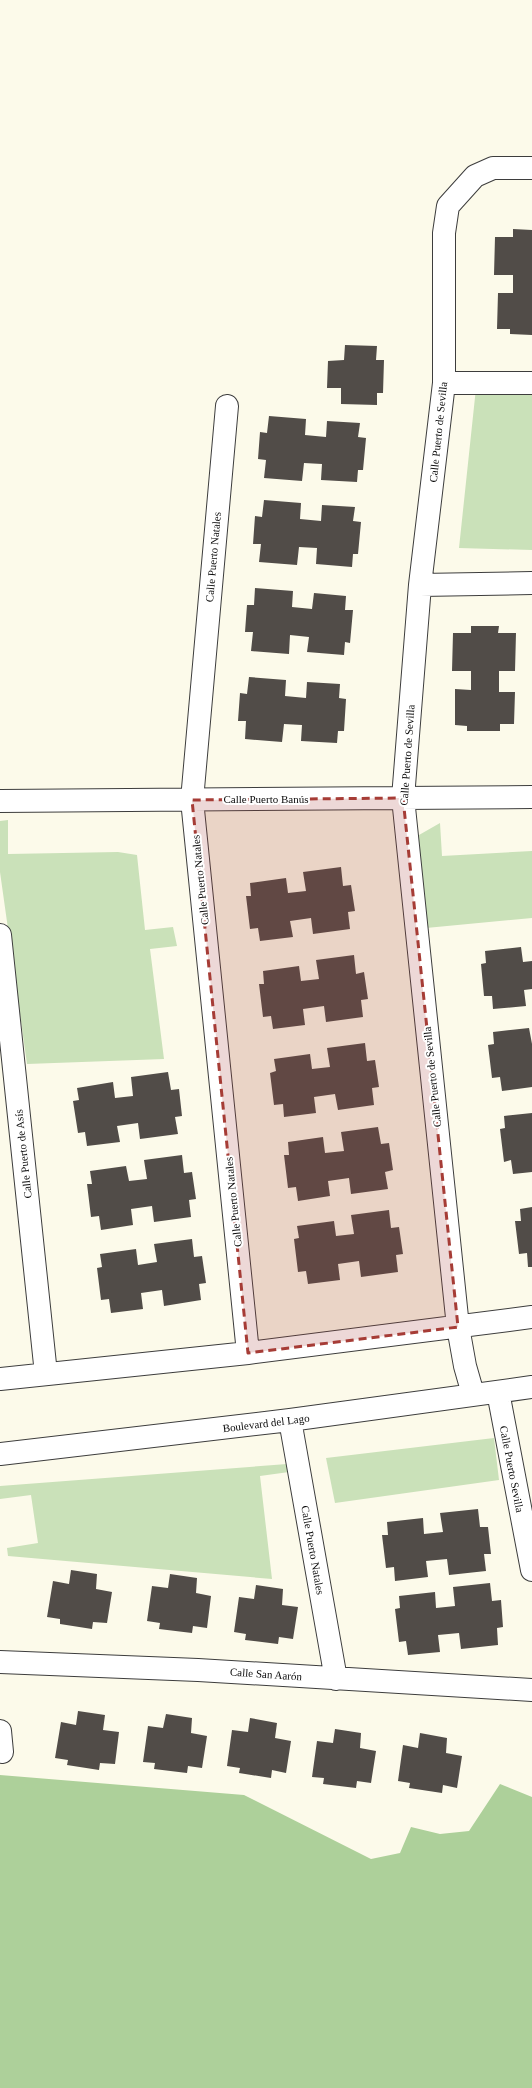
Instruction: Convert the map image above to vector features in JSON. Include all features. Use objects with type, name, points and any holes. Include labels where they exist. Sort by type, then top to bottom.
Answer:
[{"type":"street","name":"Calle Puerto de Sevilla","points":[[473,1394],[465,1366],[458,1327],[403,798],[420,585],[444,383],[444,233],[448,206],[475,176],[481,173],[494,168],[532,168]]},
{"type":"street","points":[[444,383],[532,383]]},
{"type":"street","name":"Calle Puerto Natales","points":[[227,406],[192,800],[248,1353]]},
{"type":"street","points":[[420,585],[532,583]]},
{"type":"street","name":"Calle Puerto Banús","points":[[0,801],[532,797]]},
{"type":"street","name":"Calle Puerto de Asís","points":[[0,935],[46,1374]]},
{"type":"street","points":[[0,1379],[248,1353],[532,1317]]},
{"type":"street","name":"Boulevard del Lago","points":[[0,1454],[290,1420],[473,1394],[532,1388]]},
{"type":"street","name":"Calle Puerto Sevilla","points":[[498,1392],[532,1570]]},
{"type":"street","name":"Calle Puerto Natales","points":[[290,1420],[336,1679]]},
{"type":"street","name":"Calle San Aarón","points":[[0,1662],[198,1670],[532,1690]]},
{"type":"highlighted area","points":[[403,798],[458,1327],[248,1353],[192,800]]},
{"type":"green space","points":[[476,388],[532,390],[532,550],[459,548]]},
{"type":"green space","points":[[8,820],[8,854],[118,852],[137,855],[145,930],[173,927],[177,946],[150,949],[164,1059],[27,1064],[0,872],[0,821]]},
{"type":"green space","points":[[440,823],[442,856],[532,851],[532,918],[426,928],[415,848],[419,835]]},
{"type":"green space","points":[[494,1438],[499,1480],[335,1503],[326,1458]]},
{"type":"green space","points":[[287,1464],[289,1472],[260,1476],[272,1579],[8,1556],[7,1548],[38,1543],[31,1495],[0,1499],[0,1486]]},
{"type":"green space","points":[[0,1775],[244,1795],[371,1859],[400,1853],[411,1827],[440,1834],[469,1831],[500,1784],[532,1797],[532,2088],[0,2088]]},
{"type":"building","points":[[513,229],[532,230],[532,335],[510,334],[510,329],[497,329],[498,293],[513,293],[513,275],[494,275],[495,237],[513,237]]},
{"type":"building","points":[[345,345],[377,346],[376,360],[384,360],[383,393],[377,393],[377,405],[341,404],[341,388],[327,388],[328,361],[344,360]]},
{"type":"building","points":[[269,416],[306,419],[305,435],[326,437],[327,421],[360,423],[358,437],[366,438],[363,470],[358,470],[357,482],[321,480],[322,464],[304,463],[302,481],[264,478],[266,460],[258,459],[260,432],[267,433]]},
{"type":"building","points":[[264,500],[301,503],[300,519],[321,521],[322,505],[355,507],[353,521],[361,522],[358,554],[353,554],[352,567],[316,564],[317,548],[299,547],[297,565],[259,562],[261,544],[253,544],[255,516],[262,517]]},
{"type":"building","points":[[255,588],[293,591],[292,607],[312,609],[314,593],[346,596],[345,610],[353,610],[350,643],[345,642],[344,655],[307,652],[309,637],[290,635],[289,654],[251,651],[253,632],[245,632],[247,605],[254,605]]},
{"type":"building","points":[[471,626],[499,626],[498,633],[516,633],[515,671],[499,671],[499,692],[515,692],[514,724],[500,724],[500,731],[467,731],[467,726],[455,725],[455,689],[471,690],[471,671],[452,671],[453,633],[471,633]]},
{"type":"building","points":[[249,677],[286,680],[285,696],[306,698],[307,682],[340,684],[339,698],[346,699],[344,731],[338,731],[337,743],[301,741],[302,725],[284,724],[282,742],[245,739],[246,721],[238,721],[240,693],[247,694]]},
{"type":"building","points":[[341,867],[343,886],[351,885],[355,911],[348,912],[350,929],[313,934],[311,918],[290,921],[293,937],[260,941],[258,928],[250,929],[246,896],[251,896],[250,883],[286,878],[288,893],[306,891],[303,872]]},
{"type":"building","points":[[521,947],[523,962],[532,961],[532,989],[524,990],[526,1006],[493,1009],[492,996],[484,996],[481,964],[486,963],[485,951]]},
{"type":"building","points":[[354,955],[356,974],[364,972],[368,999],[361,1000],[363,1017],[326,1022],[324,1006],[303,1009],[305,1025],[273,1029],[271,1016],[263,1017],[259,984],[264,984],[263,971],[299,966],[301,981],[319,979],[316,960]]},
{"type":"building","points":[[529,1028],[532,1044],[532,1087],[502,1091],[500,1077],[492,1078],[488,1045],[494,1044],[493,1032]]},
{"type":"building","points":[[365,1043],[367,1061],[375,1060],[379,1087],[372,1088],[374,1105],[338,1110],[335,1094],[314,1097],[316,1113],[284,1117],[283,1104],[274,1105],[270,1073],[276,1071],[274,1059],[310,1054],[312,1069],[330,1067],[327,1048]]},
{"type":"building","points":[[168,1072],[171,1090],[179,1089],[182,1116],[175,1117],[178,1134],[140,1139],[138,1123],[117,1126],[120,1142],[87,1146],[85,1132],[78,1133],[73,1101],[79,1100],[77,1088],[113,1082],[115,1098],[133,1096],[131,1077]]},
{"type":"building","points":[[532,1113],[532,1172],[513,1174],[511,1160],[504,1162],[500,1129],[505,1128],[504,1116]]},
{"type":"building","points":[[378,1127],[381,1144],[389,1143],[393,1170],[385,1172],[388,1189],[351,1194],[349,1178],[328,1181],[330,1196],[298,1201],[296,1187],[288,1188],[284,1155],[289,1155],[288,1142],[323,1137],[325,1153],[344,1151],[341,1132]]},
{"type":"building","points":[[182,1155],[184,1173],[192,1172],[196,1199],[189,1200],[191,1217],[154,1222],[152,1206],[131,1209],[133,1225],[101,1230],[99,1216],[91,1217],[87,1184],[92,1184],[90,1171],[126,1166],[129,1181],[147,1179],[144,1160]]},
{"type":"building","points":[[532,1207],[532,1267],[528,1267],[527,1253],[519,1254],[515,1221],[521,1221],[520,1209]]},
{"type":"building","points":[[389,1210],[391,1228],[399,1227],[403,1254],[396,1255],[398,1272],[361,1277],[359,1261],[338,1264],[340,1280],[308,1284],[306,1271],[298,1272],[294,1239],[299,1238],[297,1226],[334,1221],[336,1236],[354,1234],[351,1215]]},
{"type":"building","points":[[192,1239],[194,1257],[202,1256],[206,1283],[199,1284],[201,1300],[164,1306],[162,1290],[141,1293],[143,1309],[111,1313],[109,1299],[101,1300],[97,1268],[102,1267],[100,1254],[136,1249],[138,1265],[157,1262],[154,1244]]},
{"type":"building","points":[[478,1509],[480,1527],[488,1527],[491,1554],[484,1554],[486,1571],[449,1575],[447,1559],[426,1561],[428,1577],[395,1581],[394,1567],[386,1568],[382,1535],[388,1535],[387,1522],[423,1518],[424,1534],[443,1532],[440,1513]]},
{"type":"building","points":[[71,1570],[97,1574],[96,1589],[112,1592],[107,1623],[93,1622],[92,1629],[60,1624],[60,1619],[47,1617],[53,1581],[69,1584]]},
{"type":"building","points":[[170,1574],[197,1578],[196,1593],[211,1596],[207,1628],[193,1626],[192,1633],[159,1629],[160,1623],[147,1621],[152,1586],[168,1588]]},
{"type":"building","points":[[490,1583],[492,1601],[501,1600],[503,1627],[497,1628],[498,1645],[461,1649],[459,1633],[438,1635],[440,1652],[408,1655],[406,1641],[399,1642],[395,1609],[400,1608],[399,1596],[435,1592],[436,1608],[455,1606],[453,1587]]},
{"type":"building","points":[[256,1585],[283,1589],[282,1605],[298,1607],[293,1639],[279,1637],[278,1644],[245,1640],[246,1634],[234,1632],[239,1597],[254,1599]]},
{"type":"building","points":[[78,1711],[105,1715],[103,1730],[119,1732],[115,1764],[100,1763],[99,1770],[67,1765],[68,1760],[55,1758],[61,1722],[76,1725]]},
{"type":"building","points":[[166,1714],[192,1718],[191,1733],[207,1736],[202,1768],[188,1766],[187,1773],[154,1769],[155,1763],[143,1762],[148,1726],[163,1728]]},
{"type":"building","points":[[250,1718],[277,1723],[275,1738],[291,1741],[286,1773],[272,1770],[271,1778],[239,1773],[240,1768],[227,1766],[232,1730],[248,1732]]},
{"type":"building","points":[[335,1729],[361,1733],[360,1748],[376,1751],[371,1783],[357,1781],[356,1788],[323,1784],[324,1778],[312,1777],[317,1741],[333,1743]]},
{"type":"building","points":[[420,1733],[447,1738],[446,1753],[462,1756],[457,1788],[443,1785],[442,1793],[409,1788],[410,1783],[398,1781],[403,1745],[418,1748]]}]
